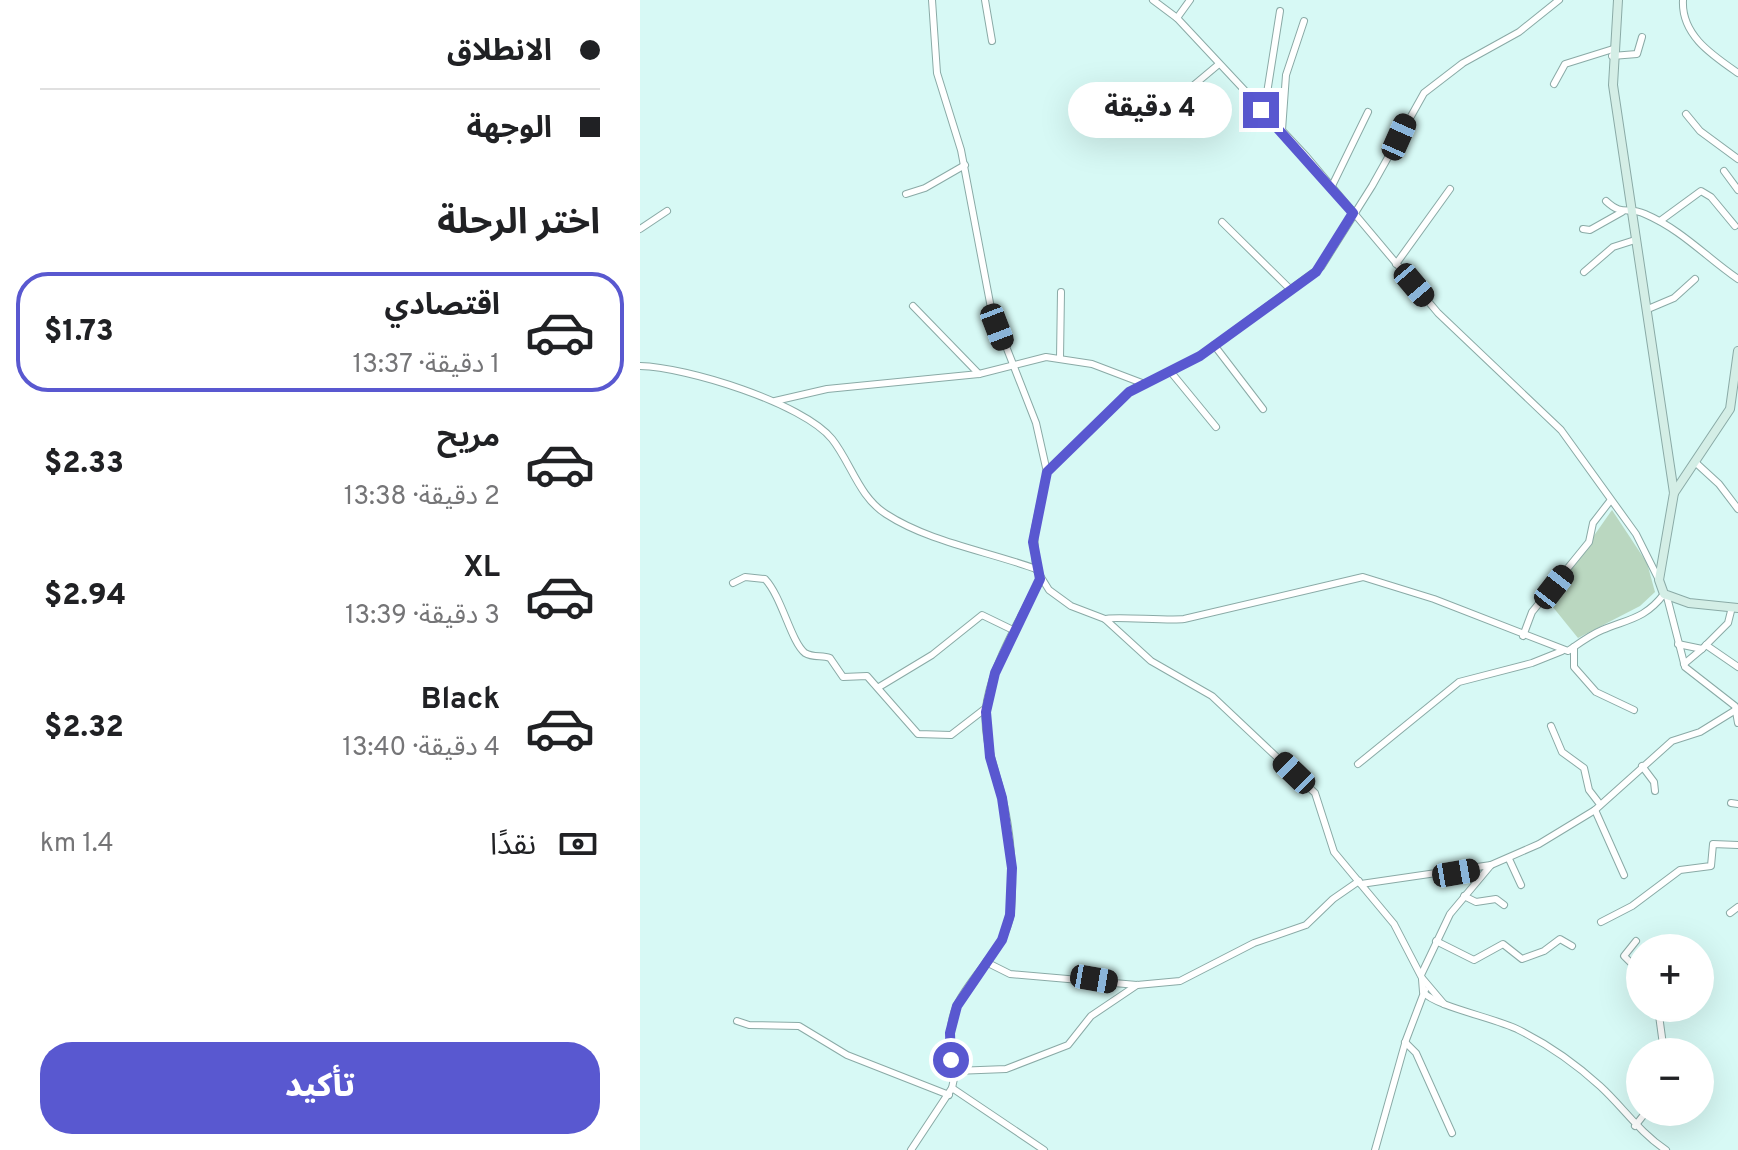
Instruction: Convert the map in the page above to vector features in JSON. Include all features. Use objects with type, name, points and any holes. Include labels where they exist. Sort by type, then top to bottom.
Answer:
[{"type":"street","points":[[932,0],[937,73],[965,165],[991,308],[1036,423],[1047,472],[1034,533],[1036,569],[1040,579],[1065,602],[1105,619],[1151,661],[1224,706],[1315,793],[1320,800],[1328,841],[1394,924],[1432,1000],[1480,1014],[1532,1037],[1600,1086],[1626,1116]]},
{"type":"street","points":[[985,0],[992,41]]},
{"type":"street","points":[[1153,0],[1177,18],[1264,112],[1438,313],[1561,430],[1640,541],[1665,596],[1684,664],[1693,675],[1716,689],[1736,708],[1738,723]]},
{"type":"street","points":[[1177,18],[1190,0]]},
{"type":"street","points":[[1047,472],[1097,421],[1142,383],[1170,371],[1214,345],[1321,267],[1372,186],[1424,93],[1463,63],[1519,32],[1559,0]]},
{"type":"street","points":[[1618,0],[1612,52],[1626,211],[1635,240],[1648,309],[1674,493],[1659,580]]},
{"type":"street","points":[[1683,0],[1683,15],[1693,36],[1738,73]]},
{"type":"street","points":[[1264,112],[1280,11]]},
{"type":"street","points":[[1283,133],[1279,125],[1286,75],[1304,21]]},
{"type":"street","points":[[1554,84],[1565,64],[1612,52],[1637,54],[1642,37]]},
{"type":"street","points":[[1163,102],[1182,95],[1219,64]]},
{"type":"street","points":[[1331,188],[1368,112]]},
{"type":"street","points":[[1686,114],[1700,131],[1738,159]]},
{"type":"street","points":[[906,194],[925,188],[965,165]]},
{"type":"street","points":[[1724,171],[1738,190]]},
{"type":"street","points":[[1396,264],[1450,189]]},
{"type":"street","points":[[1660,221],[1701,191],[1711,197],[1735,226]]},
{"type":"street","points":[[1606,201],[1626,211],[1660,221],[1692,240],[1738,279]]},
{"type":"street","points":[[640,229],[667,211]]},
{"type":"street","points":[[1583,229],[1599,226],[1626,211]]},
{"type":"street","points":[[1222,222],[1291,290]]},
{"type":"street","points":[[1584,272],[1613,247],[1635,240]]},
{"type":"street","points":[[1648,309],[1674,298],[1695,279]]},
{"type":"street","points":[[1060,358],[1061,292]]},
{"type":"street","points":[[913,306],[979,374]]},
{"type":"street","points":[[1214,345],[1263,409]]},
{"type":"street","points":[[1674,493],[1730,409],[1736,388],[1738,351]]},
{"type":"street","points":[[775,401],[827,389],[979,374],[1035,359],[1060,358],[1114,370],[1142,383]]},
{"type":"street","points":[[641,364],[697,376],[775,401],[833,440],[868,497],[888,516],[1036,569]]},
{"type":"street","points":[[1170,371],[1216,427]]},
{"type":"street","points":[[1695,462],[1737,507]]},
{"type":"street","points":[[1523,636],[1532,612],[1589,542],[1593,523],[1610,501]]},
{"type":"street","points":[[733,583],[745,577],[765,579],[806,654],[830,658],[841,676],[864,675],[879,687],[913,731],[923,736],[951,735],[986,708]]},
{"type":"street","points":[[1105,619],[1113,615],[1157,622],[1199,617],[1363,577],[1434,599],[1562,651]]},
{"type":"street","points":[[911,1150],[950,1091],[955,1071],[950,1053],[952,1020],[962,996],[1009,923],[1012,882],[1002,798],[990,757],[986,708],[995,673],[1040,579]]},
{"type":"street","points":[[1665,596],[1689,603],[1735,608],[1728,623],[1684,664]]},
{"type":"street","points":[[1358,764],[1459,682],[1532,663],[1574,647],[1602,630],[1627,624],[1665,596]]},
{"type":"street","points":[[879,687],[932,655],[982,615],[1015,631]]},
{"type":"street","points":[[1678,644],[1704,647],[1738,667]]},
{"type":"street","points":[[1574,647],[1574,667],[1591,687],[1634,710]]},
{"type":"street","points":[[986,962],[1010,974],[1137,985],[1180,981],[1254,943],[1301,928],[1344,889],[1360,883],[1491,865],[1509,859],[1597,807],[1672,741],[1700,732],[1736,708]]},
{"type":"street","points":[[1551,726],[1564,754],[1584,768],[1589,790],[1624,875]]},
{"type":"street","points":[[1642,766],[1654,782],[1655,791]]},
{"type":"street","points":[[1601,922],[1632,906],[1680,870],[1711,866],[1713,844],[1738,845]]},
{"type":"street","points":[[1509,859],[1521,885]]},
{"type":"street","points":[[1422,977],[1436,941],[1464,896],[1491,865]]},
{"type":"street","points":[[1464,896],[1476,902],[1496,899],[1504,905]]},
{"type":"street","points":[[1730,913],[1738,907]]},
{"type":"street","points":[[1436,941],[1474,960],[1503,944],[1522,959],[1544,951],[1560,939],[1572,946]]},
{"type":"street","points":[[955,1071],[1006,1069],[1068,1045],[1091,1016],[1137,985]]},
{"type":"street","points":[[1375,1150],[1405,1042],[1426,989]]},
{"type":"street","points":[[737,1021],[749,1025],[799,1026],[847,1055],[950,1091],[1044,1150]]},
{"type":"street","points":[[1405,1042],[1416,1053],[1452,1133]]},
{"type":"street","points":[[1635,1126],[1666,1150]]},
{"type":"green space","points":[[1612,510],[1647,563],[1655,592],[1640,606],[1578,638],[1548,601]]},
{"type":"route","points":[[951,1060],[950,1033],[957,1006],[997,948],[1009,923],[1012,868],[1002,798],[990,757],[986,728],[987,700],[995,673],[1040,579],[1033,556],[1033,542],[1047,472],[1129,392],[1200,356],[1316,272],[1326,261],[1353,213],[1306,156],[1261,110]]}]
